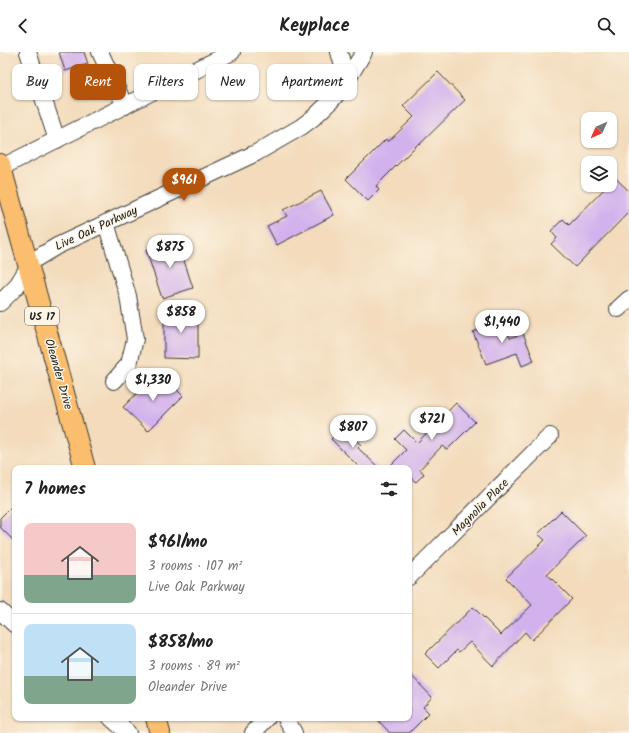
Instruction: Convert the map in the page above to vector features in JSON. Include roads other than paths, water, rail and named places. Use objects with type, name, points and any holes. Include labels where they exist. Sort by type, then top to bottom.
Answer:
[{"type":"main road","name":"Oleander Drive","points":[[0,167],[84,465]]},
{"type":"main road","points":[[157,721],[160,733]]},
{"type":"street","points":[[28,52],[57,140]]},
{"type":"street","points":[[100,52],[125,106]]},
{"type":"street","points":[[0,167],[232,52]]},
{"type":"street","points":[[339,52],[342,64]]},
{"type":"street","name":"Live Oak Parkway","points":[[357,64],[364,52]]},
{"type":"street","name":"Live Oak Parkway","points":[[0,303],[16,287],[32,260],[57,246],[256,153],[313,118],[332,100]]},
{"type":"street","points":[[106,223],[128,296],[135,339],[129,364],[114,381]]},
{"type":"street","name":"Magnolia Place","points":[[412,574],[550,436]]},
{"type":"street","points":[[0,611],[12,622]]},
{"type":"street","points":[[114,721],[128,733]]},
{"type":"street","points":[[253,733],[264,721]]},
{"type":"street","points":[[288,721],[294,733]]}]
